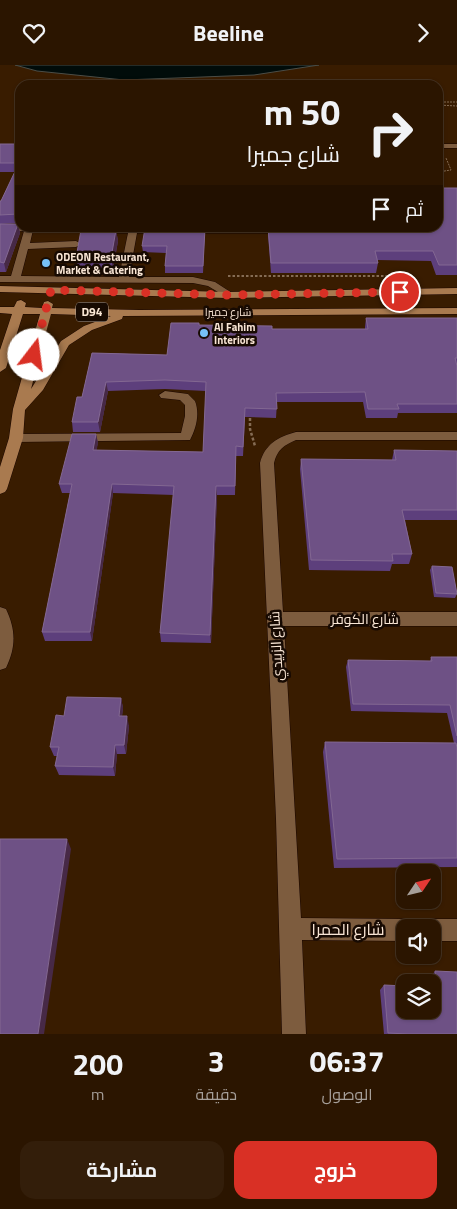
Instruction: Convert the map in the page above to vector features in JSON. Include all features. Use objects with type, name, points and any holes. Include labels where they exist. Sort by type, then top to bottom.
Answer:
[{"type":"main road","name":"شارع جميرا","points":[[0,289],[228,295],[457,291]]},
{"type":"main road","points":[[1,358],[19,311],[24,289]]},
{"type":"main road","points":[[0,489],[16,438],[19,409],[51,290]]},
{"type":"main road","name":"شارع جميرا","points":[[0,311],[139,313],[457,311]]},
{"type":"main road","points":[[19,409],[39,387],[65,343],[88,328],[139,313]]},
{"type":"street","points":[[443,146],[457,146]]},
{"type":"street","points":[[0,229],[15,229]]},
{"type":"street","points":[[16,279],[28,232]]},
{"type":"street","points":[[123,280],[133,232]]},
{"type":"street","points":[[25,246],[76,244]]},
{"type":"street","points":[[0,279],[198,281],[217,287],[228,295]]},
{"type":"street","points":[[16,438],[185,437],[189,429],[190,401],[185,397],[165,395]]},
{"type":"street","points":[[267,463],[268,453],[275,445],[284,439],[296,436],[457,436]]},
{"type":"street","name":"شارع الزبيدي","points":[[267,463],[292,929],[294,1034]]},
{"type":"street","points":[[0,614],[7,634],[0,663]]},
{"type":"street","name":"شارع الكوفر","points":[[274,619],[457,619]]},
{"type":"street","name":"شارع الحمرا","points":[[292,929],[396,930]]},
{"type":"street","points":[[441,930],[457,930]]},
{"type":"path","points":[[443,102],[457,102]]},
{"type":"path","points":[[443,105],[457,105]]},
{"type":"path","points":[[443,171],[451,170],[444,155]]},
{"type":"path","points":[[250,410],[251,438],[267,463]]},
{"type":"shaded area","points":[[15,65],[319,65],[254,75],[124,80],[37,71]]},
{"type":"building","points":[[0,144],[15,144],[15,163],[0,163]]},
{"type":"building","points":[[15,171],[15,214],[0,215],[1,201]]},
{"type":"building","points":[[443,188],[457,188],[457,265],[439,265],[433,251],[375,251],[378,263],[271,263],[268,232],[443,232]]},
{"type":"building","points":[[0,224],[15,224],[15,232],[4,263],[0,262]]},
{"type":"building","points":[[81,232],[116,232],[111,258],[76,258]]},
{"type":"building","points":[[144,232],[205,232],[203,266],[165,266],[167,246],[142,246]]},
{"type":"building","points":[[366,318],[457,318],[457,358],[455,358],[457,366],[457,404],[397,404],[399,409],[368,409],[365,392],[276,393],[277,409],[245,408],[243,447],[236,446],[235,486],[216,486],[210,635],[160,633],[174,486],[112,484],[90,632],[42,632],[72,484],[59,484],[72,434],[96,434],[93,450],[203,452],[206,382],[165,380],[106,382],[98,422],[72,422],[77,397],[82,397],[92,353],[167,355],[171,323],[272,326],[272,329],[368,329]]},
{"type":"building","points":[[394,450],[457,451],[457,510],[402,510],[412,554],[392,554],[393,561],[311,560],[301,459],[396,460]]},
{"type":"building","points":[[432,566],[452,567],[457,594],[436,593]]},
{"type":"building","points":[[431,657],[457,657],[457,736],[450,705],[353,704],[348,660],[432,661]]},
{"type":"building","points":[[67,697],[121,698],[119,716],[127,716],[124,745],[115,745],[113,767],[55,766],[59,747],[50,747],[56,715],[64,716]]},
{"type":"building","points":[[325,742],[456,743],[457,858],[337,859]]},
{"type":"building","points":[[0,839],[67,839],[38,1034],[0,1034]]},
{"type":"building","points":[[435,971],[457,972],[457,1034],[388,1033],[384,985],[396,986],[396,1019],[441,1019],[441,974],[436,974]]},
{"type":"place","name":"ODEON Restaurant, Market & Catering","points":[[46,263]]},
{"type":"place","name":"Al Fahim Interiors","points":[[204,333]]},
{"type":"route","points":[[34,355],[51,290],[228,295],[400,292]]}]
